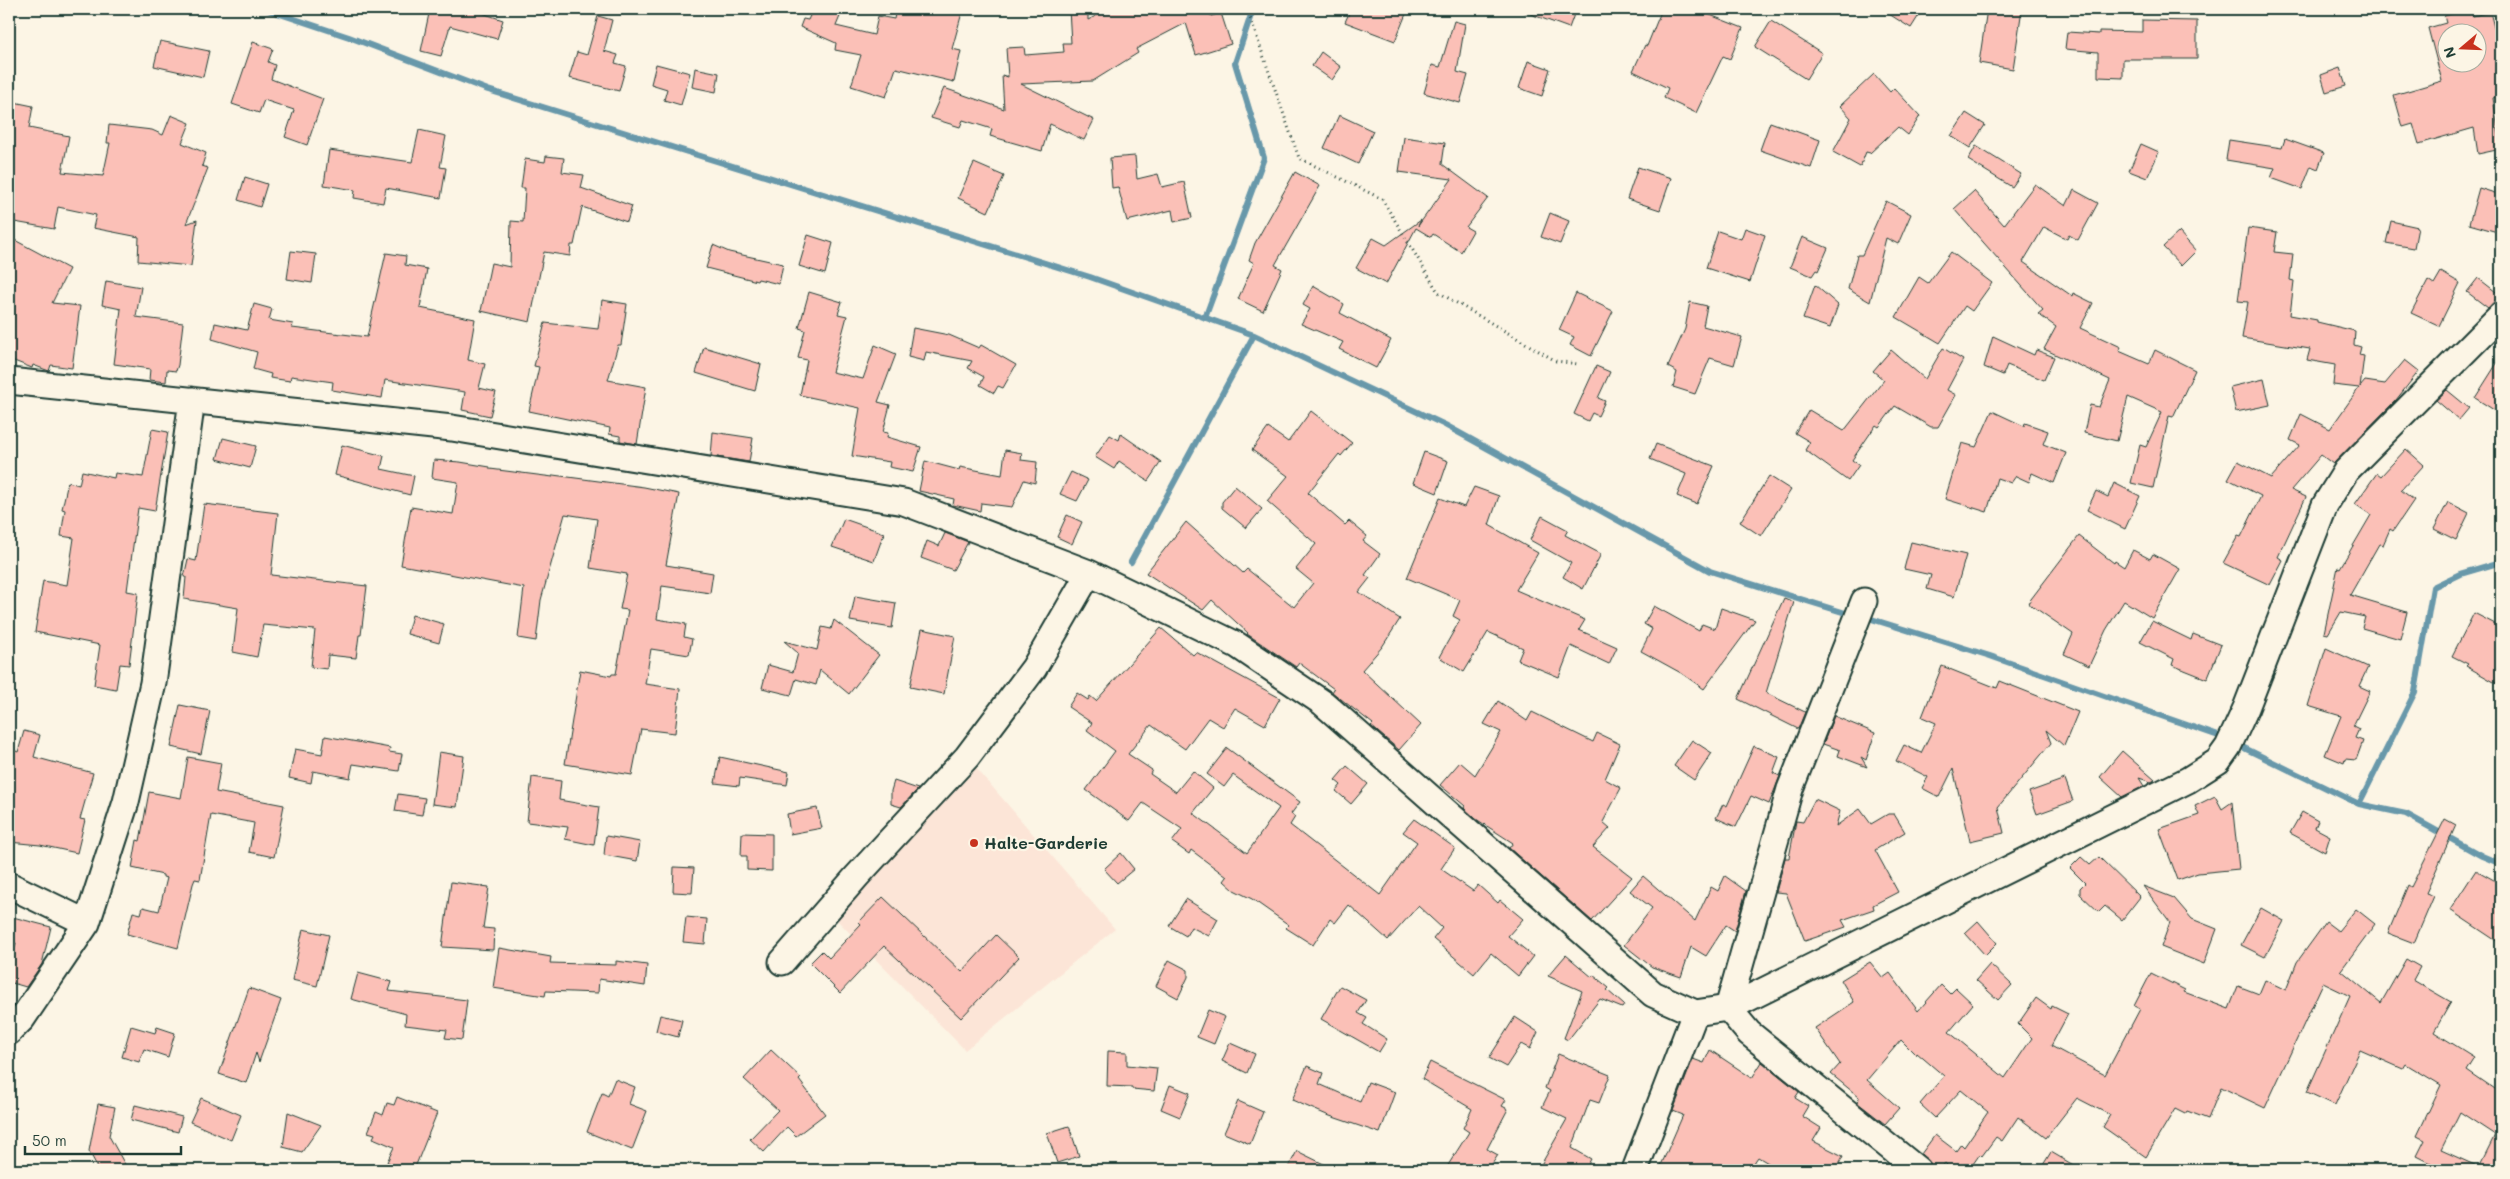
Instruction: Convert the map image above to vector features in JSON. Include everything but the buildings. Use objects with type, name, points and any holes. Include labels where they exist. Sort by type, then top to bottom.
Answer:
[{"type":"street","points":[[9,381],[452,428],[904,502],[1090,572],[1237,645],[1323,703],[1653,994],[1695,1013],[1728,1008],[2188,780],[2218,761],[2228,747],[2241,720],[2325,505],[2346,472],[2501,315]]},
{"type":"street","points":[[9,1032],[22,1019],[87,923],[126,802],[153,683],[192,400]]},
{"type":"street","points":[[782,962],[857,876],[967,757],[1034,668],[1090,572]]},
{"type":"street","points":[[1728,1008],[1790,788],[1859,611]]},
{"type":"street","points":[[9,885],[87,923]]},
{"type":"street","points":[[1728,1008],[1749,1033],[1918,1170]]},
{"type":"street","points":[[1635,1170],[1695,1013]]},
{"type":"path","points":[[1247,9],[1299,158],[1382,198],[1438,292],[1556,361],[1578,364]]},
{"type":"shaded area","name":"Halte-Garderie","points":[[976,768],[1115,929],[965,1050],[835,918]]},
{"type":"waterway","points":[[265,9],[349,37],[488,90],[1090,277],[1254,335],[1445,425],[1710,571],[1852,615]]},
{"type":"waterway","points":[[1205,318],[1264,158],[1235,63],[1253,9]]},
{"type":"waterway","points":[[1131,562],[1254,335]]},
{"type":"waterway","points":[[2236,744],[2359,804],[2415,692],[2433,587],[2460,574],[2501,562]]},
{"type":"waterway","points":[[1865,617],[1990,656],[2227,739]]},
{"type":"waterway","points":[[2359,804],[2406,814],[2482,856],[2501,864]]},
{"type":"place","name":"Halte-Garderie","points":[[974,843]]}]
